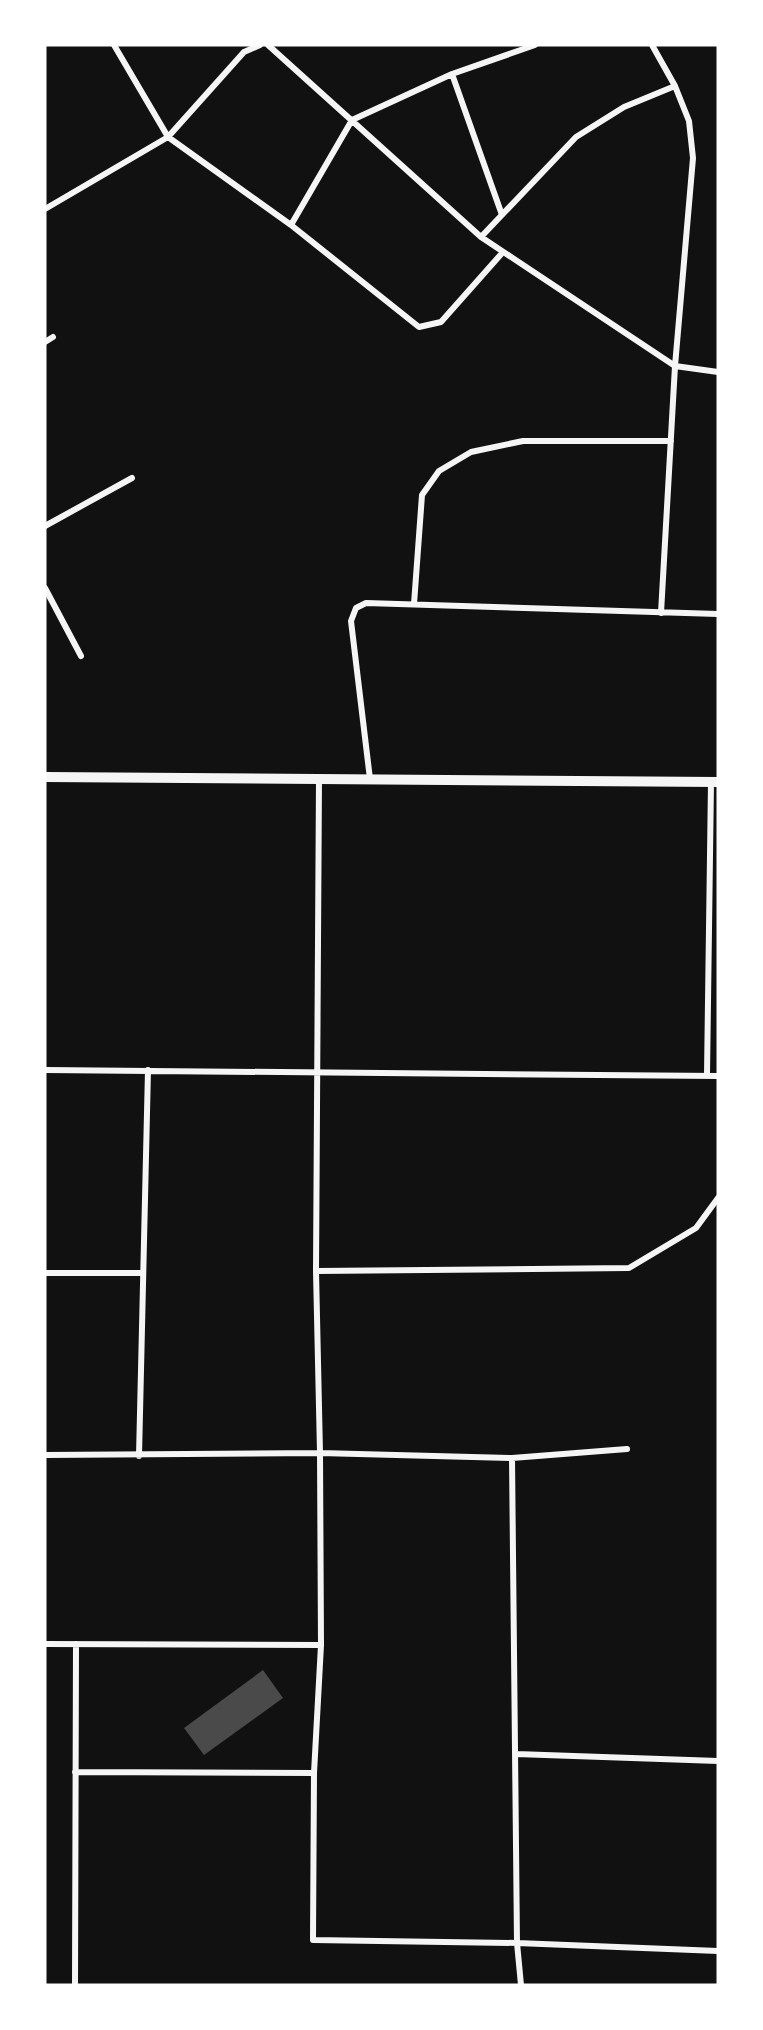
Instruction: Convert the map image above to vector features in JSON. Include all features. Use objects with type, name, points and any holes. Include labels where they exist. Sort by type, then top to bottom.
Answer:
[{"type":"street","points":[[114,45],[168,137],[291,225],[420,327],[441,322],[503,252]]},
{"type":"street","points":[[45,209],[168,137],[244,52],[260,45]]},
{"type":"street","points":[[268,45],[481,237],[675,366],[718,372]]},
{"type":"street","points":[[291,225],[352,120],[452,74],[535,45]]},
{"type":"street","points":[[652,45],[675,86],[690,121],[693,158],[675,366],[661,613]]},
{"type":"street","points":[[452,74],[502,215]]},
{"type":"street","points":[[481,237],[576,137],[624,107],[675,86]]},
{"type":"street","points":[[45,342],[53,337]]},
{"type":"street","points":[[414,604],[422,495],[439,471],[471,452],[523,441],[670,441]]},
{"type":"street","points":[[45,526],[132,478]]},
{"type":"street","points":[[45,588],[81,656]]},
{"type":"street","points":[[370,779],[351,621],[356,608],[366,603],[718,614]]},
{"type":"street","points":[[45,777],[715,782],[706,1075]]},
{"type":"street","points":[[318,779],[316,1271],[321,1646],[314,1773],[313,1940],[517,1943],[718,1951]]},
{"type":"street","points":[[45,1070],[718,1076]]},
{"type":"street","points":[[140,1456],[148,1070]]},
{"type":"street","points":[[316,1271],[629,1268],[696,1227],[718,1198]]},
{"type":"street","points":[[45,1273],[143,1273]]},
{"type":"street","points":[[45,1455],[320,1453],[512,1458],[627,1449]]},
{"type":"street","points":[[512,1458],[517,1943],[521,1985]]},
{"type":"street","points":[[45,1644],[321,1646]]},
{"type":"street","points":[[75,1985],[76,1644]]},
{"type":"street","points":[[516,1754],[718,1761]]},
{"type":"street","points":[[75,1772],[314,1773]]},
{"type":"building","points":[[263,1670],[283,1698],[204,1755],[184,1728]]}]
